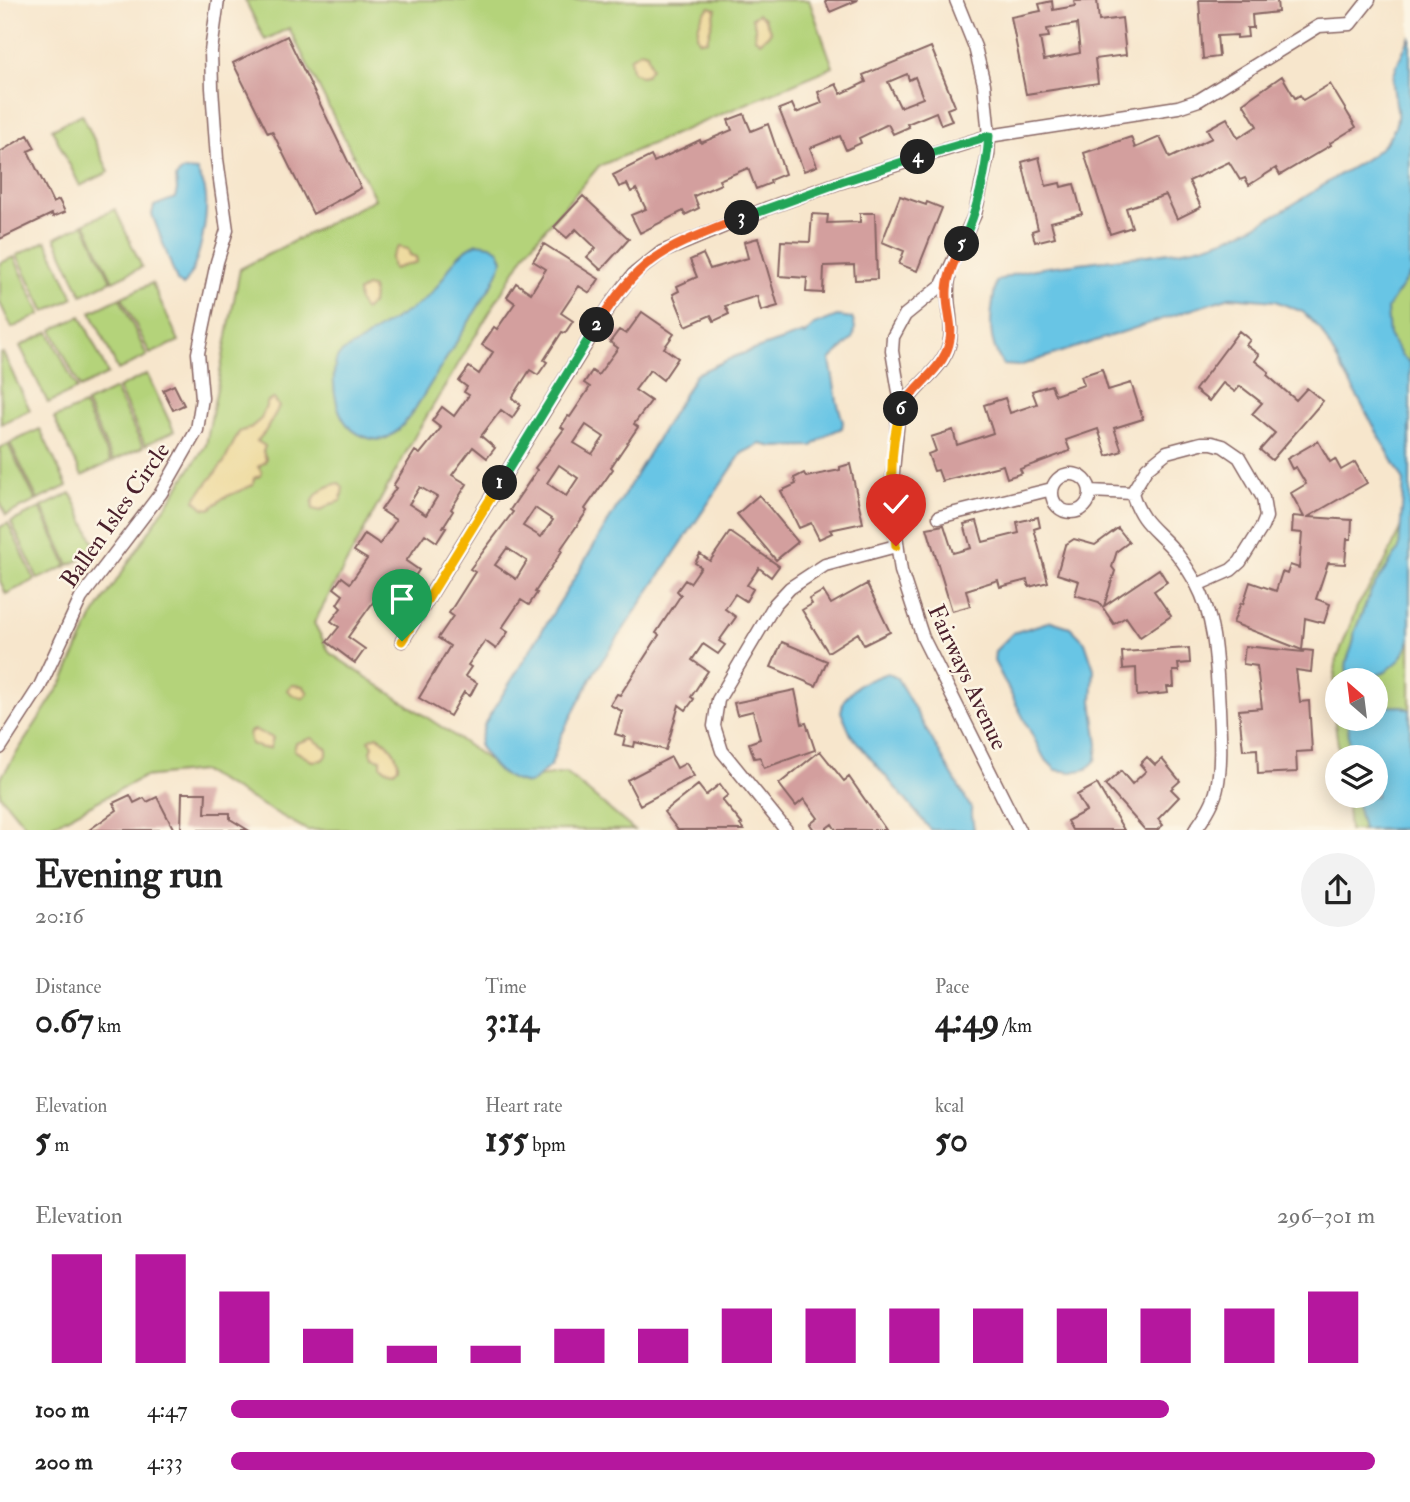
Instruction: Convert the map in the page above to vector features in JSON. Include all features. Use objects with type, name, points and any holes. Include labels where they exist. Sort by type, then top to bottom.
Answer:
[{"type":"street","name":"Ballen Isles Circle","points":[[0,748],[40,686],[81,598],[161,493],[197,430],[202,398],[198,353],[217,262],[227,230],[217,159],[212,89],[211,51],[218,0]]},
{"type":"street","name":"Fairways Avenue","points":[[956,0],[975,47],[985,84],[989,136],[984,182],[975,214],[942,285],[905,315],[893,337],[892,351],[899,386],[900,411],[892,481],[896,546],[910,602],[923,638],[1019,830]]},
{"type":"street","points":[[402,641],[611,304],[647,262],[679,243],[768,208],[865,174],[989,136],[1178,107],[1199,100],[1319,26],[1350,24],[1369,0]]},
{"type":"street","name":"Fairways Avenue","points":[[900,411],[909,395],[936,369],[949,346],[951,330],[947,287],[953,265]]},
{"type":"street","points":[[1132,493],[1147,468],[1167,452],[1201,443],[1212,443],[1223,446],[1239,457],[1263,498],[1266,517],[1240,562],[1231,570],[1197,585]]},
{"type":"street","points":[[939,517],[1052,489],[1060,478],[1072,475],[1084,480],[1090,491],[1088,502],[1074,512],[1062,510],[1054,502],[1052,489]]},
{"type":"street","points":[[1090,491],[1132,493]]},
{"type":"street","points":[[1132,493],[1145,523],[1173,549],[1197,585],[1210,618],[1215,641],[1221,751],[1217,790],[1203,820],[1195,830]]},
{"type":"street","points":[[786,830],[722,751],[715,726],[718,700],[775,604],[790,588],[825,565],[896,546]]},
{"type":"green space","points":[[245,0],[809,0],[833,67],[599,166],[528,249],[416,434],[314,623],[330,653],[516,780],[566,773],[634,830],[307,830],[201,771],[143,777],[44,830],[29,830],[0,795],[0,779],[63,681],[92,618],[206,445],[240,269],[375,199],[289,28],[265,40]]},
{"type":"green space","points":[[1410,96],[1410,424],[1369,289]]},
{"type":"green space","points":[[82,114],[109,172],[80,186],[52,129]]},
{"type":"green space","points":[[115,209],[142,267],[113,281],[85,223]]},
{"type":"green space","points":[[84,224],[111,281],[82,295],[55,238]]},
{"type":"green space","points":[[46,241],[74,298],[45,312],[17,255]]},
{"type":"green space","points":[[14,257],[41,314],[12,328],[0,303],[0,263]]},
{"type":"green space","points":[[152,283],[179,341],[150,354],[122,297]]},
{"type":"green space","points":[[120,298],[147,356],[118,370],[91,312]]},
{"type":"green space","points":[[81,316],[108,374],[80,388],[52,330]]},
{"type":"green space","points":[[49,332],[77,389],[48,403],[20,346]]},
{"type":"green space","points":[[3,353],[30,410],[1,424],[0,354]]},
{"type":"green space","points":[[147,374],[174,431],[145,445],[118,388]]},
{"type":"green space","points":[[115,389],[143,447],[113,461],[86,403]]},
{"type":"green space","points":[[84,405],[111,462],[82,476],[54,418]]},
{"type":"green space","points":[[40,429],[67,486],[38,500],[10,443]]},
{"type":"green space","points":[[8,444],[36,501],[6,515],[0,502],[0,448]]},
{"type":"green space","points":[[71,493],[98,551],[69,565],[42,507]]},
{"type":"green space","points":[[1410,505],[1410,800],[1397,830],[1349,830],[1347,808],[1388,808],[1388,745],[1338,745],[1336,732],[1388,732],[1388,668],[1335,668],[1357,607],[1387,559]]},
{"type":"green space","points":[[40,508],[67,566],[38,579],[11,522]]},
{"type":"green space","points":[[8,523],[35,580],[6,594],[0,581],[0,527]]},
{"type":"sand","points":[[710,7],[716,9],[707,40],[700,41],[697,36],[699,24]]},
{"type":"sand","points":[[758,14],[764,18],[771,32],[760,42],[755,38],[752,18]]},
{"type":"sand","points":[[640,51],[647,53],[651,68],[646,75],[640,76],[632,71],[630,58]]},
{"type":"sand","points":[[398,247],[408,249],[417,262],[393,269],[391,258]]},
{"type":"sand","points":[[366,287],[372,288],[373,296],[372,304],[364,310],[359,302],[358,292]]},
{"type":"sand","points":[[274,399],[279,407],[257,441],[265,446],[265,462],[258,467],[262,472],[260,476],[254,478],[253,485],[223,498],[210,509],[204,508],[195,500],[197,496],[224,462],[239,432],[250,428],[261,419],[268,401]]},
{"type":"sand","points":[[339,483],[343,487],[341,501],[320,511],[313,509],[316,495]]},
{"type":"sand","points":[[292,685],[303,686],[308,693],[303,698],[293,695],[287,690]]},
{"type":"sand","points":[[255,730],[273,738],[270,748],[251,744],[249,735]]},
{"type":"sand","points":[[377,736],[395,753],[398,767],[394,771],[385,769],[381,765],[381,759],[373,757],[373,746],[369,740]]},
{"type":"sand","points":[[312,738],[327,749],[327,755],[322,760],[312,761],[294,750],[296,743]]},
{"type":"water","points":[[1410,36],[1410,274],[1387,309],[1389,335],[1402,356],[1410,363],[1410,637],[1402,656],[1388,669],[1346,668],[1354,633],[1371,591],[1399,549],[1404,481],[1320,329],[1303,312],[1275,301],[1230,297],[1019,366],[1003,365],[994,344],[991,315],[996,282],[1005,278],[1023,271],[1203,246],[1261,223],[1363,161],[1385,143],[1397,121],[1393,80]]},
{"type":"water","points":[[184,170],[197,171],[204,186],[206,209],[199,253],[183,286],[177,281],[152,214],[154,206],[175,198],[176,177]]},
{"type":"water","points":[[478,243],[499,250],[503,260],[493,283],[415,409],[398,430],[384,439],[371,439],[354,431],[347,424],[337,404],[334,371],[338,357],[419,304],[435,289],[462,252]]},
{"type":"water","points":[[837,316],[852,318],[855,325],[853,337],[830,360],[842,428],[812,446],[773,447],[760,444],[742,453],[594,673],[561,736],[551,765],[530,784],[512,780],[499,772],[479,745],[485,723],[696,374],[736,356],[803,333],[804,335],[814,325]]},
{"type":"water","points":[[1051,621],[1070,627],[1085,642],[1094,669],[1092,701],[1098,745],[1096,760],[1087,769],[1072,772],[1056,770],[1044,758],[994,661],[995,651],[1013,633]]},
{"type":"water","points":[[887,673],[897,678],[971,808],[974,830],[931,830],[851,735],[841,712],[844,700],[859,684]]},
{"type":"water","points":[[1402,706],[1410,710],[1410,829],[1363,830],[1358,808],[1388,808],[1388,745],[1349,745],[1349,732],[1388,732],[1388,707]]},
{"type":"building","points":[[825,0],[858,0],[830,12]]},
{"type":"building","points":[[1097,0],[1099,21],[1122,18],[1126,55],[1095,59],[1098,83],[1026,94],[1011,17],[1041,11],[1039,4],[1052,1],[1053,10],[1075,6],[1074,1]],"holes":[[[1077,24],[1080,53],[1044,60],[1040,38],[1049,37],[1047,29]]]},
{"type":"building","points":[[1199,0],[1277,0],[1278,12],[1252,15],[1253,28],[1247,28],[1248,37],[1217,36],[1219,57],[1203,59]]},
{"type":"building","points":[[287,36],[361,188],[313,214],[272,131],[268,133],[233,63]]},
{"type":"building","points":[[931,47],[955,106],[947,109],[952,121],[941,125],[936,112],[907,124],[909,127],[893,134],[888,124],[859,138],[861,143],[846,150],[840,136],[810,148],[817,166],[804,171],[779,109],[792,104],[796,113],[822,103],[818,92],[836,84],[841,94],[866,82],[863,75]],"holes":[[[907,74],[909,80],[915,77],[923,98],[900,107],[888,82]]]},
{"type":"building","points":[[1282,76],[1295,98],[1300,95],[1303,100],[1330,84],[1356,127],[1280,175],[1276,168],[1249,185],[1245,178],[1240,180],[1229,162],[1189,181],[1201,207],[1177,219],[1166,195],[1126,208],[1132,227],[1110,234],[1084,153],[1131,137],[1135,148],[1160,137],[1170,158],[1212,138],[1207,129],[1227,118],[1238,138],[1257,126],[1243,103]]},
{"type":"building","points":[[744,114],[751,131],[768,124],[785,174],[756,189],[748,168],[719,180],[721,184],[694,196],[699,208],[685,215],[683,211],[640,233],[631,215],[646,209],[636,189],[631,192],[627,184],[619,187],[613,175],[651,156],[654,162],[700,140],[701,143],[732,130],[728,120]]},
{"type":"building","points":[[28,135],[35,148],[28,151],[53,203],[59,200],[65,212],[53,217],[52,214],[0,239],[0,152]]},
{"type":"building","points":[[1039,157],[1046,186],[1074,184],[1082,214],[1051,222],[1055,237],[1035,242],[1032,231],[1038,229],[1022,162]]},
{"type":"building","points":[[583,196],[629,239],[601,270],[587,257],[596,248],[576,229],[567,238],[554,227]]},
{"type":"building","points":[[900,196],[942,208],[917,271],[899,264],[904,251],[882,242]]},
{"type":"building","points":[[860,213],[875,213],[877,279],[855,280],[854,265],[824,266],[823,293],[806,292],[807,278],[779,276],[781,241],[810,242],[812,214],[828,215],[827,223],[860,222]]},
{"type":"building","points":[[758,238],[778,306],[761,311],[757,296],[725,306],[729,314],[714,321],[711,315],[686,326],[673,294],[679,291],[677,286],[697,277],[690,260],[703,254],[710,269],[748,258],[744,242]]},
{"type":"building","points":[[544,244],[599,279],[590,293],[579,286],[561,313],[573,321],[565,333],[562,332],[538,375],[530,370],[512,398],[521,405],[512,418],[501,410],[481,436],[495,448],[487,458],[473,447],[452,475],[467,484],[451,509],[453,511],[443,527],[446,528],[437,542],[425,534],[406,561],[419,570],[409,585],[402,581],[389,600],[379,594],[348,637],[365,649],[355,663],[327,642],[339,627],[331,621],[341,608],[337,604],[343,595],[334,588],[342,577],[350,583],[367,559],[354,551],[365,534],[380,544],[396,520],[381,510],[396,488],[393,486],[415,451],[420,454],[441,428],[432,421],[442,407],[454,416],[469,395],[464,392],[467,387],[459,381],[469,367],[479,374],[493,352],[482,345],[515,303],[507,297],[516,283],[531,293],[546,269],[533,261]],"holes":[[[420,487],[437,497],[426,515],[409,504]]]},
{"type":"building","points":[[642,312],[674,334],[664,348],[678,358],[663,380],[650,370],[635,390],[651,401],[634,424],[638,427],[585,509],[587,511],[560,550],[562,551],[529,605],[521,600],[502,628],[508,632],[496,649],[485,641],[468,665],[471,667],[465,676],[477,683],[470,696],[464,692],[450,716],[419,698],[450,646],[438,638],[453,616],[449,613],[475,572],[470,569],[513,512],[510,510],[537,470],[535,468],[590,387],[584,383],[592,371],[598,375],[618,348],[610,342],[619,330],[626,334]],"holes":[[[586,425],[604,437],[592,454],[574,443]],[[559,465],[578,478],[566,496],[547,483]],[[535,508],[553,520],[541,537],[523,526]],[[507,548],[527,561],[516,579],[495,565]]]},
{"type":"building","points":[[1239,331],[1250,340],[1246,345],[1259,355],[1255,361],[1296,400],[1307,388],[1323,401],[1272,460],[1260,450],[1275,433],[1252,414],[1262,403],[1240,386],[1235,392],[1223,383],[1209,401],[1195,390]]},
{"type":"building","points":[[1102,369],[1108,390],[1131,383],[1143,419],[1114,428],[1122,451],[1107,456],[1098,429],[1066,440],[1070,451],[1020,469],[1022,473],[1007,478],[1003,465],[942,481],[938,470],[934,471],[928,454],[936,451],[931,437],[953,430],[957,445],[993,433],[984,405],[1005,398],[1010,413],[1037,404],[1032,391],[1051,385],[1055,395],[1084,385],[1081,376]]},
{"type":"building","points":[[174,385],[184,405],[173,410],[163,390]]},
{"type":"building","points":[[1318,441],[1330,462],[1335,459],[1341,470],[1355,462],[1367,483],[1308,517],[1352,520],[1345,564],[1328,563],[1316,599],[1330,604],[1324,623],[1305,618],[1302,650],[1233,623],[1250,582],[1276,591],[1282,572],[1287,574],[1290,565],[1299,568],[1302,533],[1292,532],[1293,516],[1304,517],[1291,493],[1306,484],[1296,467],[1292,469],[1287,459]]},
{"type":"building","points":[[850,464],[863,523],[830,530],[832,533],[819,539],[811,523],[799,528],[781,491],[796,484],[794,478],[804,473],[806,477],[840,470],[840,467]]},
{"type":"building","points":[[759,495],[798,542],[776,560],[737,514]]},
{"type":"building","points":[[1038,517],[1040,527],[1034,529],[1048,582],[1029,587],[1027,580],[1000,587],[998,580],[966,590],[970,606],[952,611],[927,528],[944,525],[953,553],[971,548],[964,524],[977,521],[983,542],[1019,533],[1017,522]]},
{"type":"building","points":[[1118,528],[1129,542],[1117,551],[1112,567],[1115,571],[1104,606],[1159,569],[1167,582],[1154,591],[1171,616],[1140,637],[1126,617],[1114,624],[1099,602],[1075,595],[1079,581],[1057,574],[1065,545],[1074,539],[1095,545]]},
{"type":"building","points":[[730,532],[779,566],[771,577],[759,568],[747,585],[753,589],[746,601],[735,594],[725,609],[736,617],[719,641],[725,645],[718,654],[703,644],[692,660],[708,671],[686,710],[679,705],[666,750],[635,742],[634,747],[623,745],[625,737],[615,734],[622,711],[610,705],[617,694],[620,695],[659,635],[656,633],[681,595],[677,591],[685,580],[690,583],[701,567],[695,563],[700,554],[710,561]]},
{"type":"building","points":[[867,584],[890,632],[864,645],[858,633],[828,652],[802,610],[812,604],[809,599],[823,591],[831,604]]},
{"type":"building","points":[[782,642],[827,661],[816,686],[771,667]]},
{"type":"building","points":[[1245,646],[1313,651],[1311,672],[1296,670],[1300,702],[1309,701],[1312,751],[1296,752],[1297,772],[1258,774],[1257,749],[1243,750],[1239,710],[1262,708],[1257,666],[1243,664]]},
{"type":"building","points":[[1189,648],[1190,663],[1178,664],[1179,671],[1173,671],[1174,687],[1167,687],[1168,693],[1137,696],[1136,668],[1123,669],[1122,652]]},
{"type":"building","points":[[795,690],[802,724],[806,723],[815,750],[764,768],[760,757],[754,758],[749,743],[760,739],[753,711],[737,715],[734,703]]},
{"type":"building","points":[[820,751],[844,781],[849,777],[886,830],[836,830],[832,824],[824,830],[814,830],[810,824],[818,818],[804,799],[796,806],[779,784]]},
{"type":"building","points":[[671,757],[677,768],[686,763],[694,776],[640,805],[627,780]]},
{"type":"building","points":[[1147,757],[1155,765],[1162,759],[1180,781],[1171,789],[1179,797],[1158,819],[1163,825],[1157,830],[1145,830],[1105,785],[1121,771],[1132,784],[1146,771],[1140,764]]},
{"type":"building","points":[[720,784],[728,795],[722,800],[744,830],[678,830],[664,812],[698,785],[706,795]]},
{"type":"building","points":[[1097,784],[1124,830],[1072,830],[1067,821],[1086,811],[1077,795]]},
{"type":"building","points":[[182,793],[206,793],[205,813],[230,813],[230,819],[248,830],[181,830]]},
{"type":"building","points":[[130,795],[134,803],[144,798],[147,802],[157,797],[174,830],[89,830],[117,810],[113,803]]},
{"type":"route","points":[[402,641],[621,288],[647,262],[679,243],[768,208],[914,158],[989,136],[984,182],[975,214],[953,265],[947,287],[951,316],[949,346],[936,369],[909,395],[900,411],[892,481],[896,546]]}]
